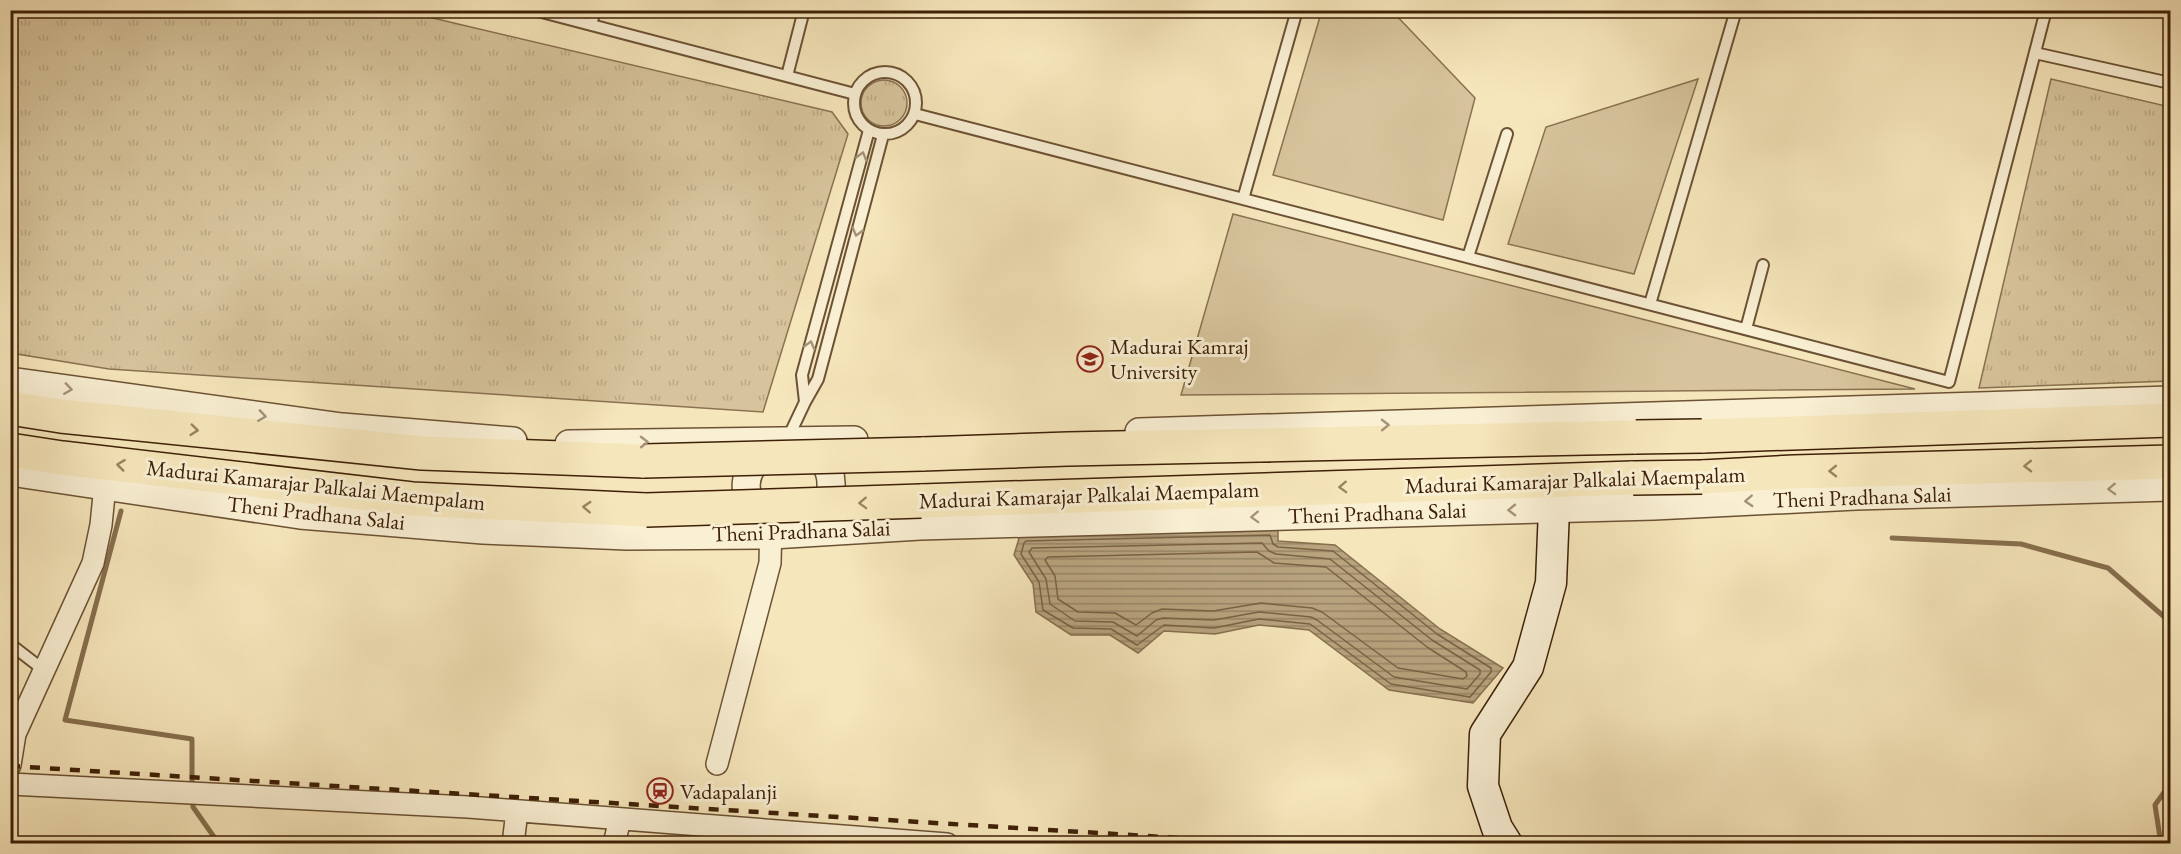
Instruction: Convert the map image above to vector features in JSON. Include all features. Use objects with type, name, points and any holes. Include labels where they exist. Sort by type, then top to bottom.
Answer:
[{"type":"highway","name":"Madurai Kamarajar Palkalai Maempalam","points":[[10,408],[61,416],[422,453],[644,461],[1068,449],[1636,438],[2170,420]]},
{"type":"highway","name":"Madurai Kamarajar Palkalai Maempalam","points":[[10,450],[412,499],[646,510],[1702,477],[1794,472],[2170,462]]},
{"type":"main road","points":[[1507,843],[1497,828],[1483,786],[1485,734],[1528,667],[1551,583],[1554,509]]},
{"type":"street","points":[[10,381],[342,427],[544,444],[734,441],[788,451],[825,464],[831,477],[832,491],[828,504],[813,516],[769,523]]},
{"type":"street","points":[[717,764],[770,563],[769,523],[751,506],[746,493],[746,479],[752,466],[788,451],[836,440],[2170,400]]},
{"type":"street","points":[[1670,416],[1672,505]]},
{"type":"street","name":"Theni Pradhana Salai","points":[[10,472],[300,515],[483,530],[627,536],[739,535],[769,523],[842,531],[2170,487]]},
{"type":"street","points":[[10,765],[15,734],[93,563],[101,525],[105,485]]},
{"type":"street","points":[[813,516],[842,531]]},
{"type":"street","points":[[10,784],[517,811],[938,843]]},
{"type":"street","points":[[513,843],[517,811]]},
{"type":"street","points":[[614,843],[620,819]]},
{"type":"lane","points":[[534,10],[855,94]]},
{"type":"lane","points":[[591,25],[595,10]]},
{"type":"lane","points":[[787,76],[804,10]]},
{"type":"lane","points":[[1243,199],[1297,10]]},
{"type":"lane","points":[[1650,304],[1736,10]]},
{"type":"lane","points":[[915,114],[1949,382],[2046,10]]},
{"type":"lane","points":[[2035,53],[2170,83]]},
{"type":"lane","points":[[891,72],[904,78],[913,89],[917,104],[915,114],[904,129],[890,135],[883,135],[863,126],[853,107],[855,94],[869,76],[891,72]]},
{"type":"lane","points":[[805,402],[802,375],[869,130]]},
{"type":"lane","points":[[1468,257],[1507,134]]},
{"type":"lane","points":[[788,451],[805,402],[818,379],[883,135]]},
{"type":"lane","points":[[1746,329],[1763,265]]},
{"type":"lane","points":[[10,644],[45,671]]},
{"type":"green space","points":[[1322,10],[1392,11],[1475,98],[1443,220],[1273,175]]},
{"type":"green space","points":[[10,11],[403,11],[832,112],[848,134],[763,412],[109,369],[11,353]]},
{"type":"green space","points":[[1698,79],[1634,274],[1508,244],[1546,127]]},
{"type":"green space","points":[[2051,79],[2170,107],[2170,381],[1979,388]]},
{"type":"green space","points":[[884,80],[900,87],[907,103],[900,119],[884,126],[868,119],[861,103],[868,87]]},
{"type":"green space","points":[[1233,214],[1915,389],[1181,395]]},
{"type":"water","points":[[1278,529],[1278,541],[1335,545],[1440,629],[1503,668],[1473,703],[1389,690],[1309,630],[1259,625],[1215,634],[1164,631],[1138,653],[1110,635],[1071,635],[1036,612],[1033,584],[1014,555],[1020,535]]},
{"type":"waterway","points":[[121,511],[65,720],[192,739],[192,789]]},
{"type":"waterway","points":[[1892,538],[2021,544],[2108,568],[2169,621],[2170,627]]},
{"type":"waterway","points":[[2161,844],[2155,805],[2170,784]]},
{"type":"waterway","points":[[192,798],[193,807],[219,844]]},
{"type":"railway","points":[[10,766],[1277,844]]},
{"type":"place","name":"Madurai Kamraj University","points":[[1090,359]]},
{"type":"place","name":"Vadapalanji","points":[[660,791]]}]
